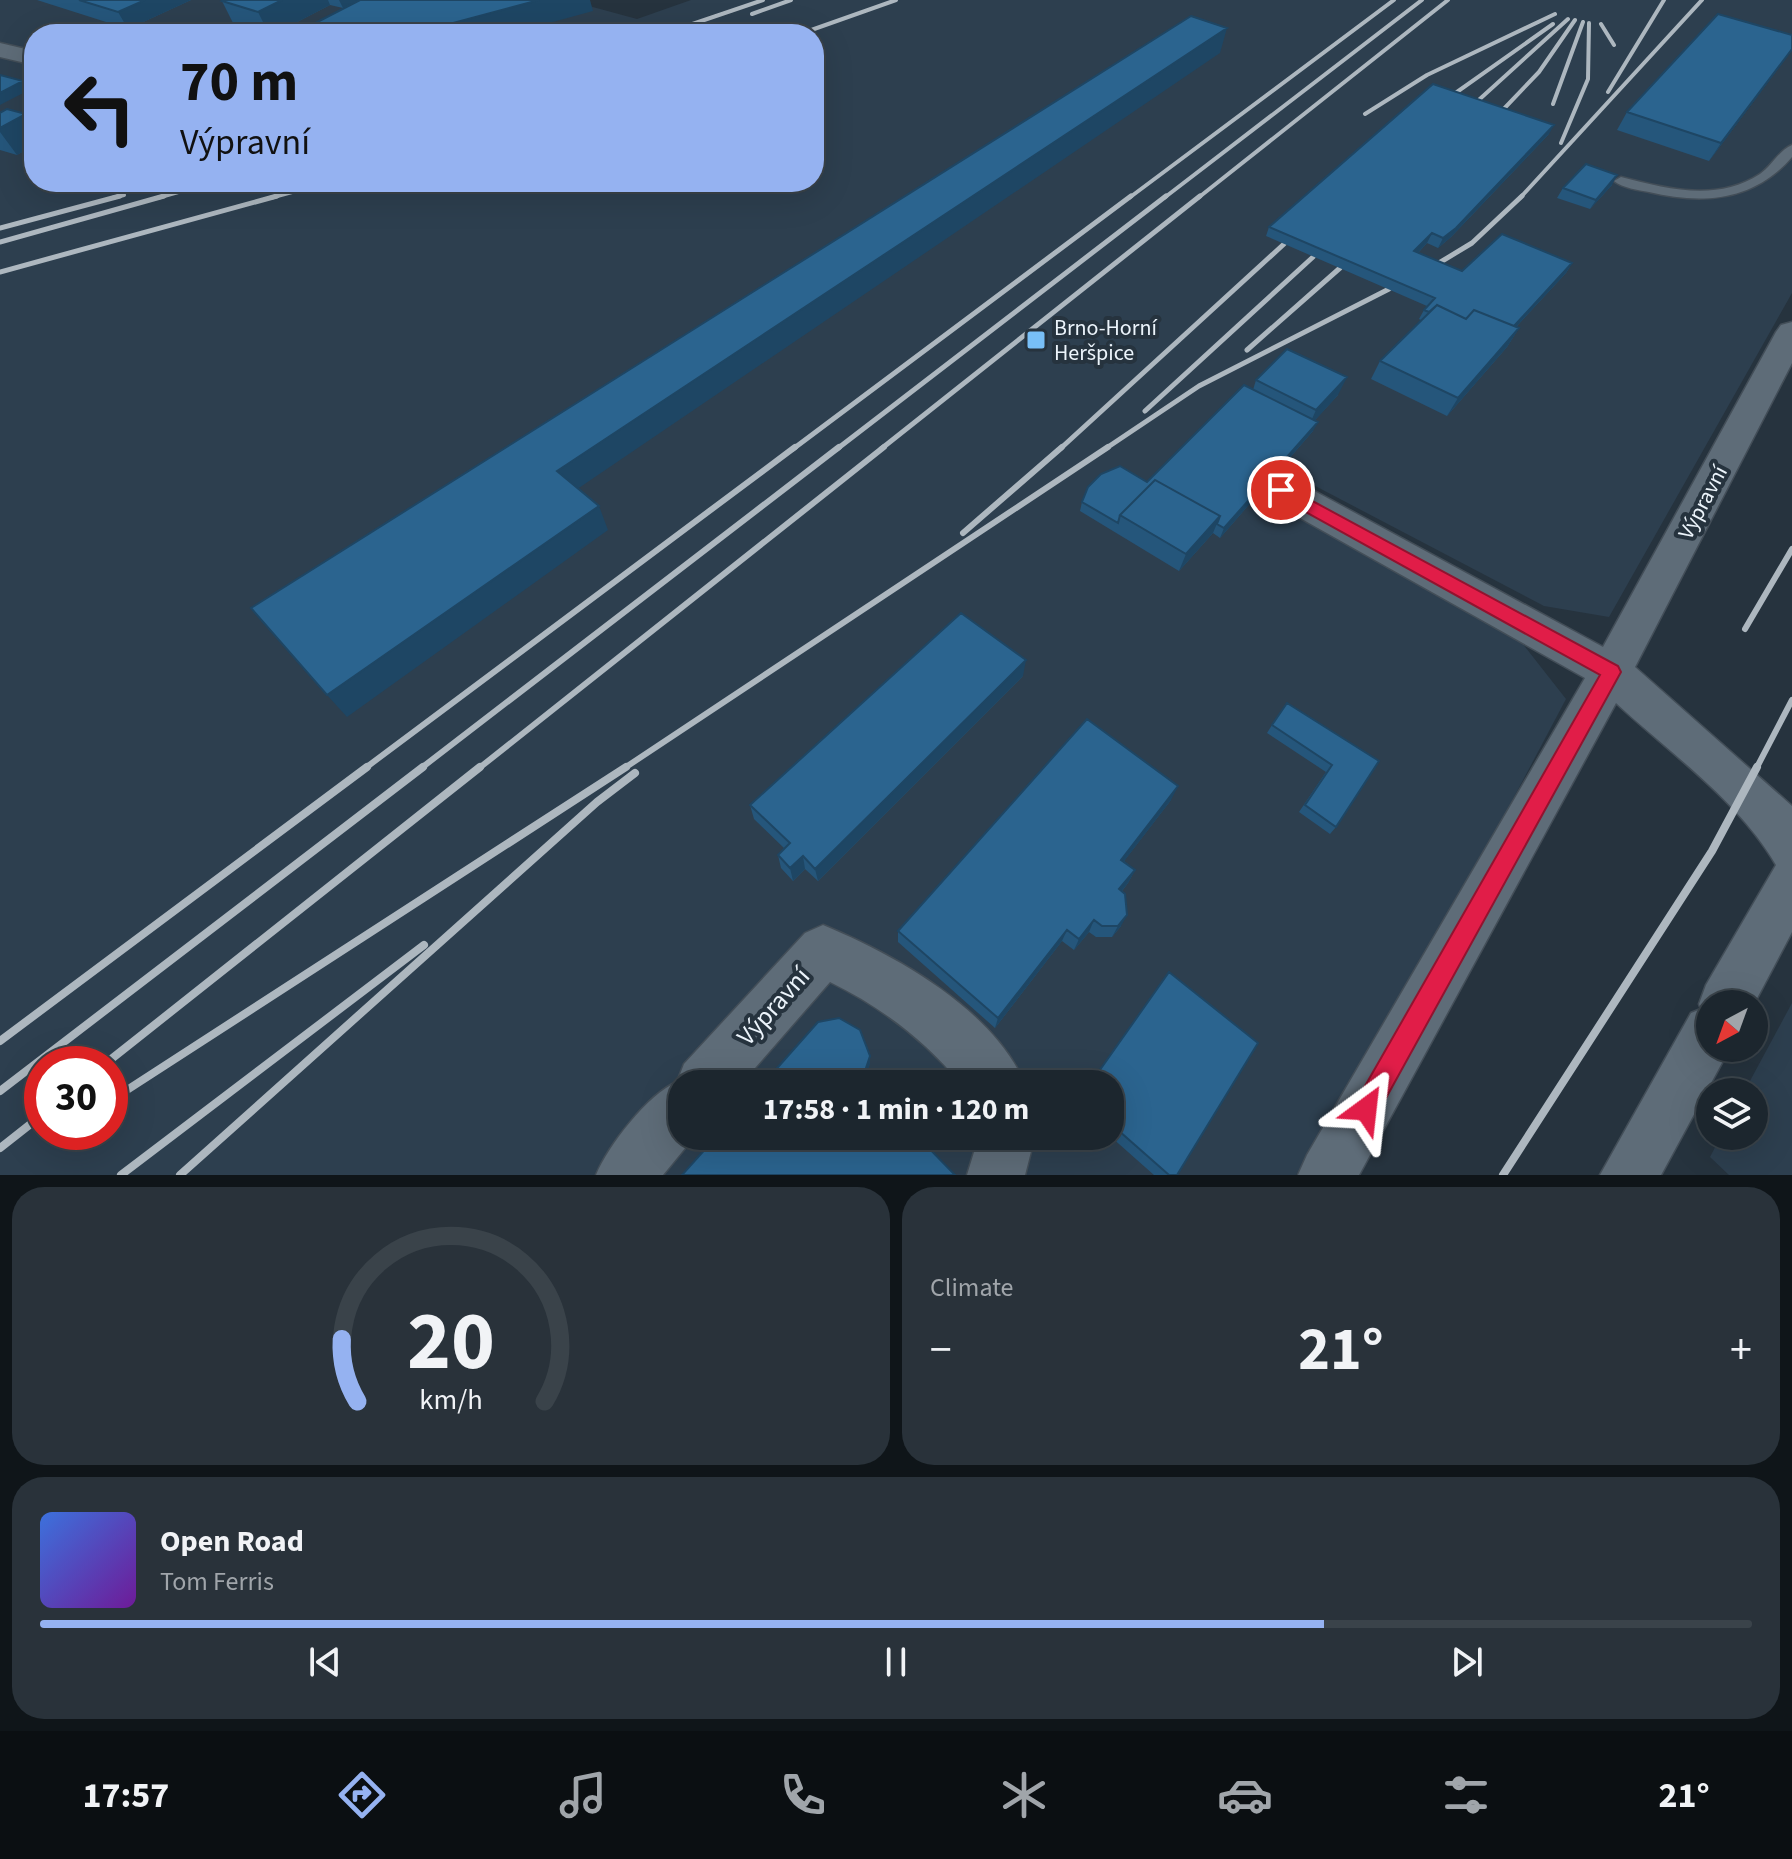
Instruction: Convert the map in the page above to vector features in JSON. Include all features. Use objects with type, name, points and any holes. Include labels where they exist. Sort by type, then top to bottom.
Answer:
[{"type":"street","points":[[0,50],[24,56]]},
{"type":"street","name":"Výpravní","points":[[1327,1175],[1611,672],[1792,332]]},
{"type":"street","points":[[1281,490],[1611,672],[1745,791],[1783,829],[1792,848]]},
{"type":"street","points":[[1733,990],[1792,882]]},
{"type":"street","name":"Výpravní","points":[[717,1070],[823,951],[897,988],[964,1045],[985,1070]]},
{"type":"street","points":[[1640,1171],[1696,1060]]},
{"type":"street","points":[[625,1175],[668,1124]]},
{"type":"street","points":[[996,1175],[1003,1150]]},
{"type":"lane","points":[[1621,181],[1659,191],[1716,197],[1766,177],[1792,149]]},
{"type":"shaded area","points":[[0,0],[567,0],[637,19],[691,0],[1792,0],[1792,293],[1609,617],[1544,606],[1281,468],[1258,494],[1519,639],[1566,699],[1443,931],[1322,1140],[1296,1175],[0,1175]]},
{"type":"shaded area","points":[[1792,1003],[1792,1175],[1729,1175],[1710,1157],[1714,1150],[1768,1150],[1768,1078],[1752,1078],[1760,1062],[1768,1062],[1768,1048]]},
{"type":"building","points":[[79,0],[145,0],[118,12]]},
{"type":"building","points":[[224,0],[282,0],[258,12]]},
{"type":"building","points":[[360,0],[539,0],[449,24],[313,24]]},
{"type":"building","points":[[1718,14],[1792,35],[1792,49],[1721,143],[1627,112]]},
{"type":"building","points":[[1191,16],[1227,28],[557,471],[599,506],[327,695],[251,608]]},
{"type":"building","points":[[0,75],[23,81],[0,93]]},
{"type":"building","points":[[1433,84],[1554,125],[1456,228],[1443,238],[1432,233],[1414,251],[1462,271],[1502,234],[1572,263],[1514,326],[1474,310],[1466,319],[1437,305],[1429,312],[1424,310],[1435,298],[1269,227]]},
{"type":"building","points":[[7,109],[24,115],[0,128],[0,113]]},
{"type":"building","points":[[1586,164],[1617,175],[1596,200],[1563,188]]},
{"type":"building","points":[[1437,305],[1466,319],[1474,310],[1519,328],[1458,398],[1380,361]]},
{"type":"building","points":[[1287,349],[1347,377],[1316,410],[1256,380]]},
{"type":"building","points":[[1244,385],[1318,422],[1224,528],[1217,524],[1220,516],[1155,480],[1120,515],[1118,523],[1082,502],[1088,487],[1101,474],[1120,466],[1147,482]]},
{"type":"building","points":[[1155,480],[1220,516],[1186,554],[1120,515]]},
{"type":"building","points":[[961,613],[1026,660],[815,869],[803,856],[790,868],[778,855],[790,843],[750,805]]},
{"type":"building","points":[[1287,703],[1379,761],[1336,827],[1305,805],[1332,765],[1272,725]]},
{"type":"building","points":[[1087,719],[1178,786],[1121,860],[1135,870],[1119,889],[1125,894],[1127,915],[1118,926],[1102,926],[1094,920],[1079,939],[1067,930],[998,1018],[898,931]]},
{"type":"building","points":[[1169,972],[1258,1043],[1177,1175],[1169,1175],[1124,1135],[1124,1070],[1100,1070]]},
{"type":"building","points":[[839,1018],[860,1030],[870,1056],[865,1070],[775,1070],[818,1022]]},
{"type":"building","points":[[704,1150],[931,1150],[955,1175],[682,1175]]},
{"type":"railway","points":[[692,24],[763,0]]},
{"type":"railway","points":[[752,14],[791,0]]},
{"type":"railway","points":[[824,26],[896,0]]},
{"type":"railway","points":[[1129,198],[1394,0]]},
{"type":"railway","points":[[1164,198],[1422,0]]},
{"type":"railway","points":[[1198,198],[1448,0]]},
{"type":"railway","points":[[1608,92],[1664,0]]},
{"type":"railway","points":[[1521,197],[1702,0]]},
{"type":"railway","points":[[1365,114],[1427,75],[1555,14]]},
{"type":"railway","points":[[1471,107],[1568,19]]},
{"type":"railway","points":[[1497,116],[1539,72],[1575,20]]},
{"type":"railway","points":[[1553,104],[1583,22]]},
{"type":"railway","points":[[1561,143],[1588,79],[1589,23]]},
{"type":"railway","points":[[1447,99],[1553,24]]},
{"type":"railway","points":[[1601,24],[1614,45]]},
{"type":"railway","points":[[157,198],[178,192]]},
{"type":"railway","points":[[270,198],[292,192]]},
{"type":"railway","points":[[120,196],[124,195]]},
{"type":"railway","points":[[0,228],[120,196]]},
{"type":"railway","points":[[112,198],[120,196]]},
{"type":"railway","points":[[0,242],[164,196]]},
{"type":"railway","points":[[0,272],[277,196]]},
{"type":"railway","points":[[793,449],[1131,196]]},
{"type":"railway","points":[[837,449],[1166,196]]},
{"type":"railway","points":[[881,449],[1200,196]]},
{"type":"railway","points":[[1429,269],[1472,243],[1521,197]]},
{"type":"railway","points":[[1060,449],[1284,244]]},
{"type":"railway","points":[[1145,411],[1313,257]]},
{"type":"railway","points":[[1247,350],[1340,268]]},
{"type":"railway","points":[[1106,448],[1199,386],[1389,289]]},
{"type":"railway","points":[[364,769],[795,447]]},
{"type":"railway","points":[[420,769],[839,447]]},
{"type":"railway","points":[[478,769],[884,447]]},
{"type":"railway","points":[[963,533],[1062,447]]},
{"type":"railway","points":[[623,769],[1106,448]]},
{"type":"railway","points":[[1745,629],[1792,549]]},
{"type":"railway","points":[[1756,769],[1792,700]]},
{"type":"railway","points":[[0,1041],[367,767]]},
{"type":"railway","points":[[0,1091],[423,767]]},
{"type":"railway","points":[[128,1046],[480,767]]},
{"type":"railway","points":[[128,1089],[626,767]]},
{"type":"railway","points":[[1503,1175],[1712,851],[1757,767]]},
{"type":"railway","points":[[180,1175],[597,802],[635,773]]},
{"type":"railway","points":[[121,1175],[424,945]]},
{"type":"railway","points":[[0,1148],[24,1129]]},
{"type":"place","name":"Brno-Horní Heršpice","points":[[1036,340]]},
{"type":"route","points":[[1281,490],[1611,672],[1366,1109]]}]
